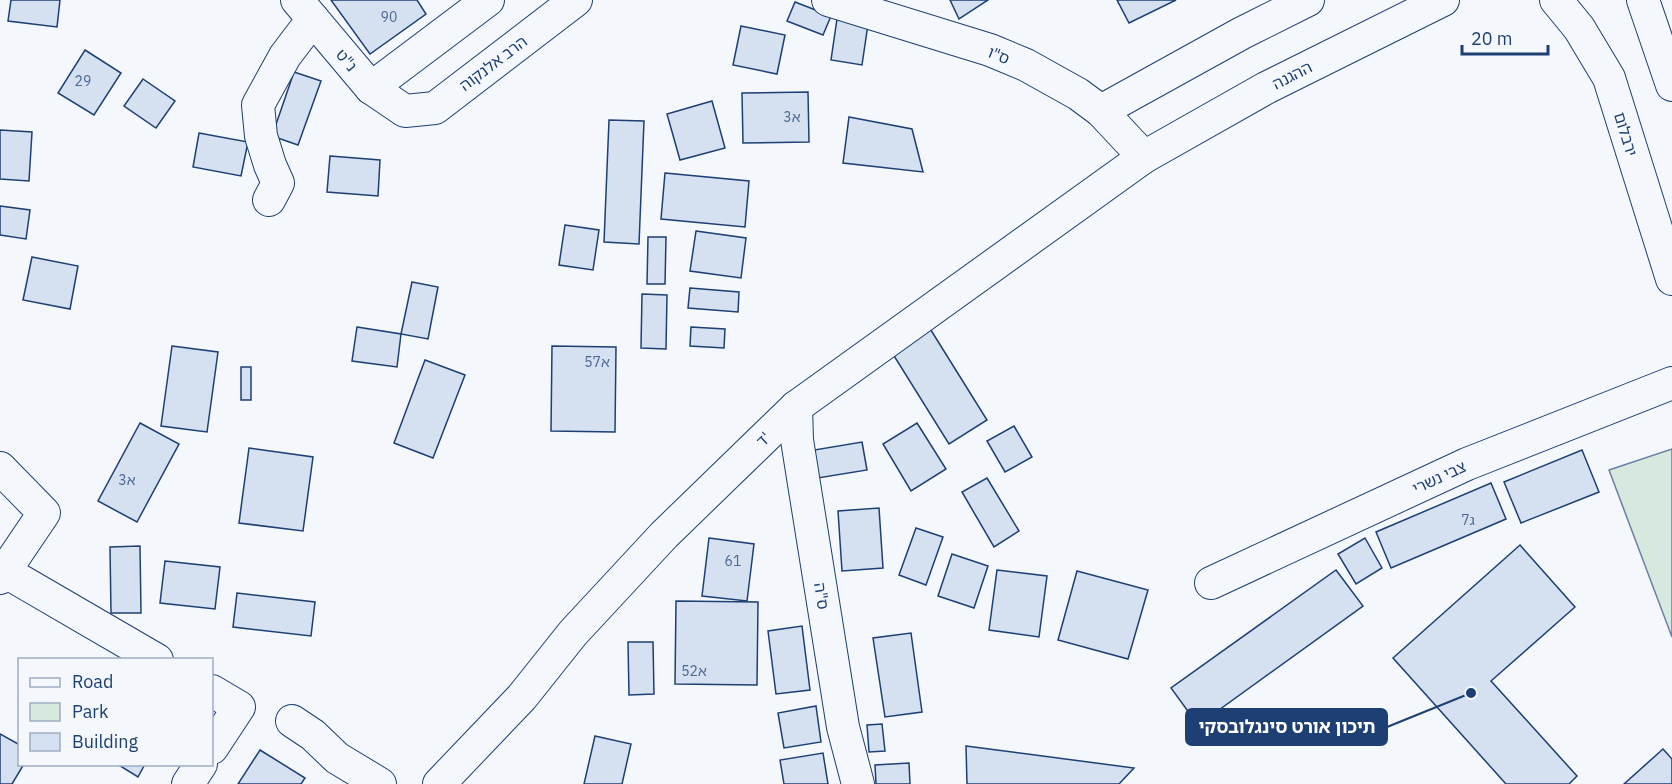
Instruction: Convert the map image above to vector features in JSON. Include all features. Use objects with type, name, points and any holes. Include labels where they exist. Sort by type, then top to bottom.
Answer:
[{"type":"street","points":[[371,88],[488,0]]},
{"type":"street","name":"הרב אלנקוה","points":[[405,111],[435,108],[576,0]]},
{"type":"street","name":"ס\"ו","points":[[828,0],[990,50],[1026,66],[1078,94],[1101,111],[1144,157]]},
{"type":"street","points":[[1101,111],[1242,33],[1308,0]]},
{"type":"street","name":"ההגנה","points":[[1144,157],[1266,88],[1443,0]]},
{"type":"street","name":"ירבלום","points":[[1556,0],[1579,28],[1609,78],[1672,279]]},
{"type":"street","points":[[1643,0],[1672,85]]},
{"type":"street","points":[[269,200],[278,183],[261,136],[258,105],[285,56],[305,9]]},
{"type":"street","name":"נ\"ט","points":[[305,9],[371,88],[405,111]]},
{"type":"street","name":"ד'","points":[[440,784],[522,698],[573,633],[664,535],[796,407],[1144,157]]},
{"type":"street","name":"צבי נשרי","points":[[1211,583],[1467,464],[1672,383]]},
{"type":"street","name":"ס\"ה","points":[[796,407],[797,440],[843,727],[858,784]]},
{"type":"street","points":[[0,468],[44,513],[2,575],[153,658]]},
{"type":"street","points":[[213,692],[239,707],[213,746]]},
{"type":"street","points":[[292,721],[314,735],[337,758],[380,784]]},
{"type":"street","points":[[188,784],[200,766]]},
{"type":"green space","points":[[1672,449],[1672,637],[1609,470]]},
{"type":"building","points":[[11,0],[60,0],[57,27],[8,21]]},
{"type":"building","points":[[331,0],[417,0],[426,14],[370,54]]},
{"type":"building","points":[[950,0],[988,0],[959,19]]},
{"type":"building","points":[[1117,0],[1176,0],[1129,23]]},
{"type":"building","points":[[795,2],[831,16],[823,35],[787,21]]},
{"type":"building","points":[[837,19],[868,24],[862,65],[831,60]]},
{"type":"building","points":[[741,26],[785,35],[777,74],[733,65]]},
{"type":"building","points":[[85,50],[121,73],[94,115],[58,93]]},
{"type":"building","points":[[294,72],[321,81],[298,145],[272,136]]},
{"type":"building","points":[[143,79],[175,101],[156,128],[124,106]]},
{"type":"building","points":[[808,92],[809,142],[743,143],[742,93]]},
{"type":"building","points":[[712,101],[725,148],[680,160],[667,114]]},
{"type":"building","points":[[849,117],[912,129],[923,172],[843,163]]},
{"type":"building","points":[[609,120],[644,121],[639,244],[604,242]]},
{"type":"building","points":[[0,130],[32,132],[29,181],[0,179]]},
{"type":"building","points":[[199,133],[248,142],[241,176],[193,167]]},
{"type":"building","points":[[330,156],[380,160],[378,196],[327,192]]},
{"type":"building","points":[[665,173],[749,181],[745,227],[661,219]]},
{"type":"building","points":[[0,206],[30,210],[26,239],[0,235]]},
{"type":"building","points":[[565,225],[599,230],[593,270],[559,265]]},
{"type":"building","points":[[696,231],[746,238],[741,278],[690,271]]},
{"type":"building","points":[[648,237],[666,237],[665,284],[647,284]]},
{"type":"building","points":[[32,257],[78,266],[70,309],[23,300]]},
{"type":"building","points":[[412,282],[438,287],[428,339],[401,334]]},
{"type":"building","points":[[690,288],[739,292],[738,312],[688,308]]},
{"type":"building","points":[[642,294],[667,295],[666,349],[641,348]]},
{"type":"building","points":[[357,327],[401,334],[397,367],[352,361]]},
{"type":"building","points":[[691,327],[725,329],[724,348],[690,346]]},
{"type":"building","points":[[929,327],[987,420],[949,444],[891,351]]},
{"type":"building","points":[[172,346],[218,352],[207,432],[161,426]]},
{"type":"building","points":[[552,346],[616,347],[615,432],[551,431]]},
{"type":"building","points":[[425,360],[465,375],[433,458],[394,443]]},
{"type":"building","points":[[241,367],[251,367],[251,400],[241,400]]},
{"type":"building","points":[[140,423],[179,444],[137,522],[98,501]]},
{"type":"building","points":[[917,423],[946,469],[911,491],[883,444]]},
{"type":"building","points":[[1014,426],[1032,457],[1005,472],[987,441]]},
{"type":"building","points":[[862,442],[867,470],[818,478],[814,450]]},
{"type":"building","points":[[249,448],[313,457],[303,531],[239,523]]},
{"type":"building","points":[[1582,450],[1599,492],[1521,523],[1504,482]]},
{"type":"building","points":[[987,478],[1019,531],[994,547],[962,492]]},
{"type":"building","points":[[1491,483],[1506,519],[1391,568],[1376,532]]},
{"type":"building","points":[[879,508],[883,568],[842,571],[838,511]]},
{"type":"building","points":[[916,528],[943,537],[926,585],[899,575]]},
{"type":"building","points":[[709,538],[754,544],[747,601],[702,596]]},
{"type":"building","points":[[1365,538],[1382,568],[1356,584],[1338,554]]},
{"type":"building","points":[[1520,545],[1575,607],[1491,681],[1577,776],[1569,784],[1506,784],[1393,658]]},
{"type":"building","points":[[140,546],[141,613],[111,613],[110,547]]},
{"type":"building","points":[[952,554],[988,566],[974,608],[938,596]]},
{"type":"building","points":[[165,561],[220,567],[215,609],[160,603]]},
{"type":"building","points":[[997,570],[1047,576],[1039,637],[989,630]]},
{"type":"building","points":[[1336,570],[1363,606],[1198,725],[1171,688]]},
{"type":"building","points":[[1077,571],[1148,590],[1128,659],[1058,640]]},
{"type":"building","points":[[237,593],[315,602],[311,636],[233,627]]},
{"type":"building","points":[[676,601],[758,602],[757,685],[675,684]]},
{"type":"building","points":[[802,626],[810,690],[776,694],[768,631]]},
{"type":"building","points":[[911,633],[922,712],[885,717],[873,638]]},
{"type":"building","points":[[628,642],[653,642],[654,694],[629,695]]},
{"type":"building","points":[[816,706],[821,742],[784,748],[778,713]]},
{"type":"building","points":[[882,724],[885,751],[869,752],[867,725]]},
{"type":"building","points":[[0,734],[18,744],[18,766],[23,766],[12,784],[0,784]]},
{"type":"building","points":[[595,736],[631,744],[622,784],[584,784]]},
{"type":"building","points":[[966,746],[1134,768],[1119,784],[967,784]]},
{"type":"building","points":[[1663,749],[1672,759],[1672,784],[1624,784]]},
{"type":"building","points":[[260,750],[305,778],[301,784],[238,784]]},
{"type":"building","points":[[823,753],[828,784],[784,784],[780,760]]},
{"type":"building","points":[[909,763],[910,784],[876,784],[875,765]]},
{"type":"building","points":[[120,766],[144,766],[138,777]]},
{"type":"place","name":"תיכון אורט סינגלובסקי","points":[[1471,693]]}]
